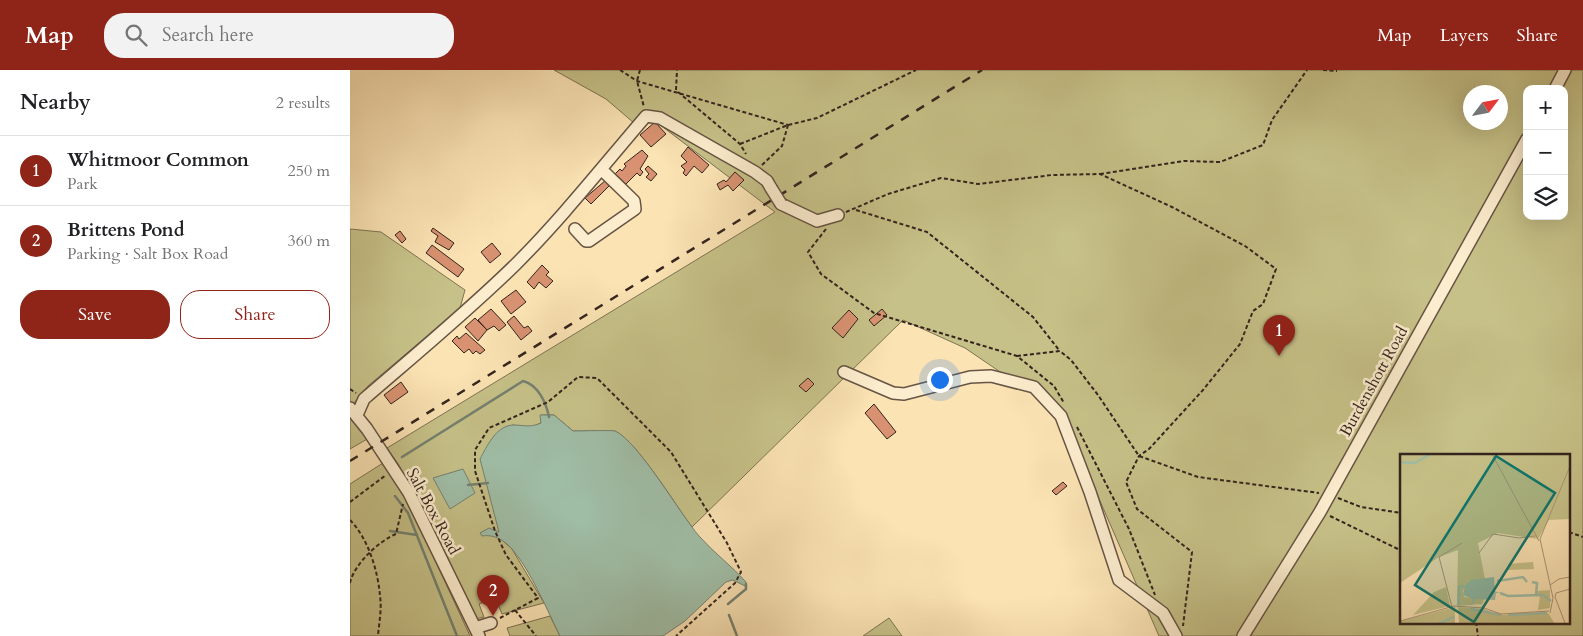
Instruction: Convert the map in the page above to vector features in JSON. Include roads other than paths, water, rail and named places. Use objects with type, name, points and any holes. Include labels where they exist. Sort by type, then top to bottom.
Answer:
[{"type":"street","points":[[1556,85],[1565,70]]},
{"type":"street","points":[[354,412],[364,399],[464,314],[516,264],[646,116],[660,118],[755,172],[767,181],[780,204],[817,221],[838,215]]},
{"type":"street","name":"Burdenshott Road","points":[[1243,636],[1320,512],[1523,146]]},
{"type":"street","points":[[576,229],[586,241],[589,241],[635,209],[634,201],[601,169]]},
{"type":"street","points":[[844,372],[894,393],[904,394],[970,378],[991,376],[1034,387],[1061,416],[1090,492],[1119,580],[1163,613],[1179,632]]},
{"type":"street","name":"Salt Box Road","points":[[354,412],[409,493],[477,632]]},
{"type":"street","points":[[477,632],[491,623]]},
{"type":"waterway","points":[[402,457],[523,381],[537,390],[546,406],[549,417]]},
{"type":"waterway","points":[[468,485],[488,483]]},
{"type":"waterway","points":[[395,496],[408,513],[457,636]]},
{"type":"waterway","points":[[390,531],[417,535]]},
{"type":"waterway","points":[[728,604],[746,589],[746,584]]},
{"type":"waterway","points":[[729,615],[737,636]]},
{"type":"railway","points":[[350,461],[982,70]]},
{"type":"place","name":"Whitmoor Common","points":[[1279,356]]},
{"type":"place","name":"Brittens Pond","points":[[493,616]]}]
